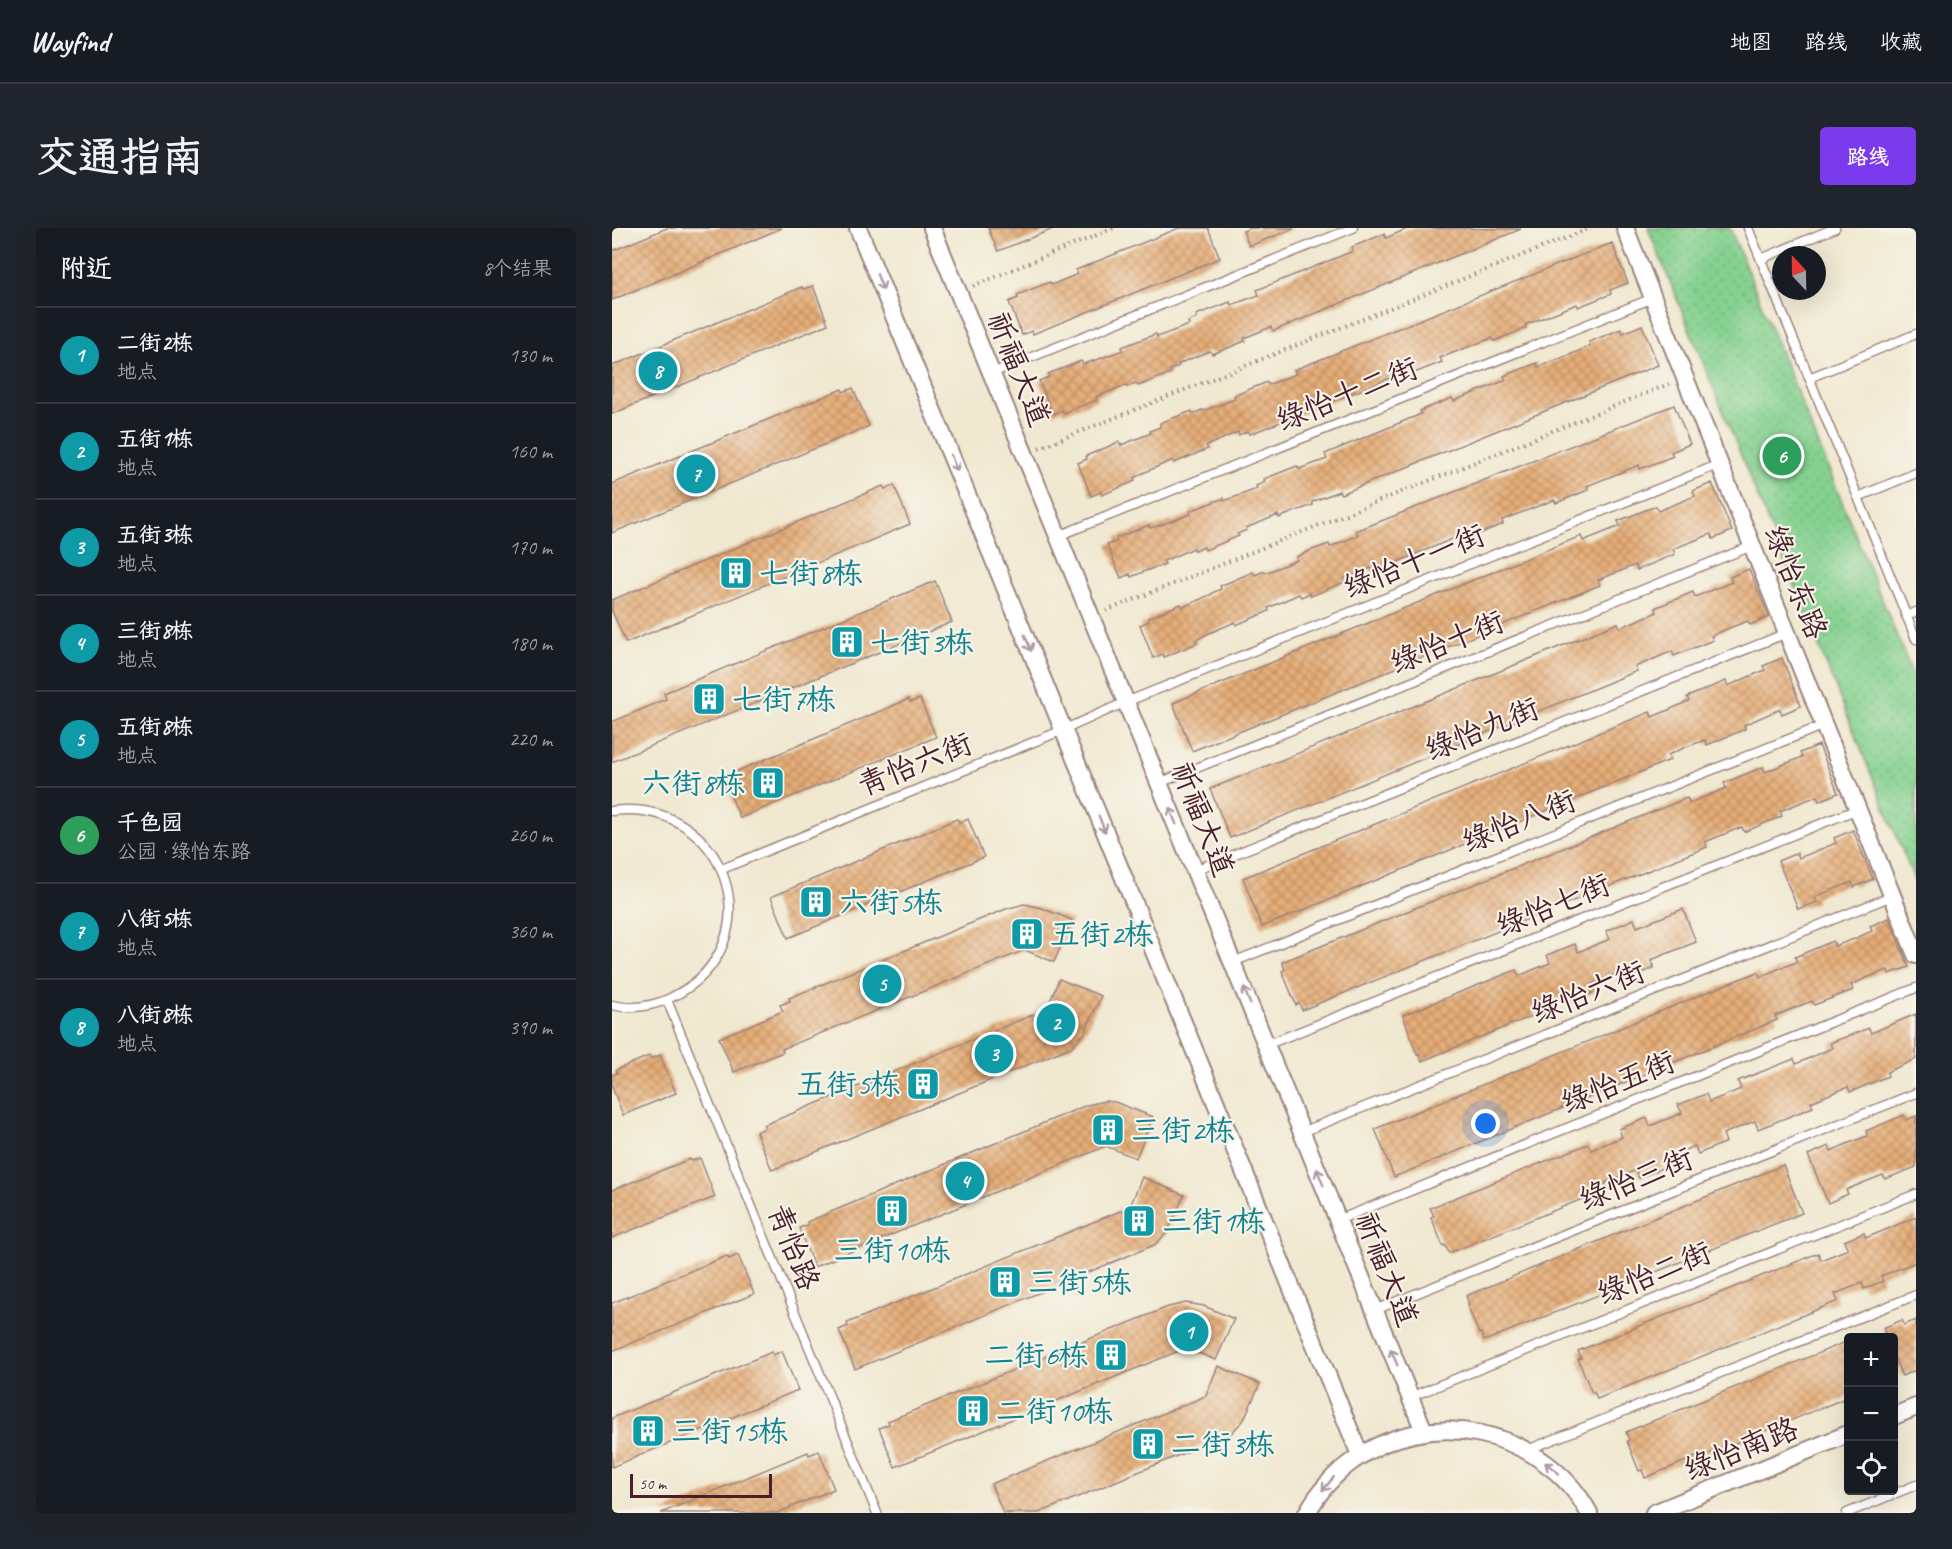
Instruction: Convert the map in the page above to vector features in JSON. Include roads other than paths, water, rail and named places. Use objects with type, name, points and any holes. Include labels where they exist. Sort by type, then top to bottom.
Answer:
[{"type":"street","points":[[858,228],[1360,1455]]},
{"type":"street","name":"祈福大道","points":[[932,228],[1424,1431]]},
{"type":"street","name":"绿怡东路","points":[[1625,228],[1916,955]]},
{"type":"street","points":[[1898,1414],[1916,1407]]},
{"type":"street","points":[[1307,1513],[1335,1476],[1360,1455],[1390,1440],[1424,1431],[1460,1429],[1494,1436],[1527,1450],[1558,1472],[1583,1501],[1588,1513]]},
{"type":"street","name":"绿怡南路","points":[[1654,1513],[1844,1436]]},
{"type":"lane","points":[[992,373],[1353,228]]},
{"type":"lane","points":[[1748,228],[1916,639]]},
{"type":"lane","points":[[1761,259],[1835,228]]},
{"type":"lane","name":"绿怡十二街","points":[[1058,536],[1653,298]]},
{"type":"lane","points":[[1809,378],[1916,334]]},
{"type":"lane","name":"绿怡十一街","points":[[1126,702],[1720,464]]},
{"type":"lane","points":[[1858,497],[1916,473]]},
{"type":"lane","name":"绿怡十街","points":[[1159,783],[1752,546]]},
{"type":"lane","points":[[1906,616],[1916,612]]},
{"type":"lane","name":"绿怡九街","points":[[1195,870],[1787,633]]},
{"type":"lane","name":"青怡六街","points":[[722,869],[1063,730],[1126,702]]},
{"type":"lane","name":"绿怡八街","points":[[1233,962],[1824,725]]},
{"type":"lane","name":"绿怡七街","points":[[1266,1045],[1857,809]]},
{"type":"lane","points":[[612,811],[644,810],[660,813],[676,820],[704,841],[722,869],[729,904],[729,921],[718,954],[702,975],[683,992],[667,1000],[634,1007],[612,1005]]},
{"type":"lane","name":"绿怡六街","points":[[1302,1132],[1892,896]]},
{"type":"lane","name":"绿怡五街","points":[[1338,1220],[1916,988]]},
{"type":"lane","name":"青怡路","points":[[667,1000],[877,1513]]},
{"type":"lane","name":"绿怡三街","points":[[1375,1310],[1916,1093]]},
{"type":"lane","name":"绿怡二街","points":[[1410,1397],[1916,1194]]},
{"type":"lane","points":[[1527,1450],[1916,1295]]},
{"type":"lane","points":[[1847,1513],[1916,1485]]},
{"type":"place","name":"八街8栋","points":[[658,371]]},
{"type":"place","name":"千色园","points":[[1782,456]]},
{"type":"place","name":"八街5栋","points":[[696,474]]},
{"type":"place","name":"七街8栋","points":[[736,573]]},
{"type":"place","name":"七街3栋","points":[[847,642]]},
{"type":"place","name":"七街7栋","points":[[709,699]]},
{"type":"place","name":"六街8栋","points":[[768,783]]},
{"type":"place","name":"六街5栋","points":[[816,902]]},
{"type":"place","name":"五街2栋","points":[[1027,934]]},
{"type":"place","name":"五街8栋","points":[[882,984]]},
{"type":"place","name":"五街1栋","points":[[1056,1023]]},
{"type":"place","name":"五街3栋","points":[[994,1054]]},
{"type":"place","name":"五街5栋","points":[[923,1084]]},
{"type":"place","name":"三街2栋","points":[[1108,1130]]},
{"type":"place","name":"三街8栋","points":[[965,1181]]},
{"type":"place","name":"三街10栋","points":[[892,1211]]},
{"type":"place","name":"三街1栋","points":[[1139,1221]]},
{"type":"place","name":"三街5栋","points":[[1005,1282]]},
{"type":"place","name":"二街2栋","points":[[1189,1332]]},
{"type":"place","name":"二街6栋","points":[[1111,1355]]},
{"type":"place","name":"二街10栋","points":[[973,1411]]},
{"type":"place","name":"三街15栋","points":[[648,1431]]},
{"type":"place","name":"二街3栋","points":[[1148,1444]]}]
